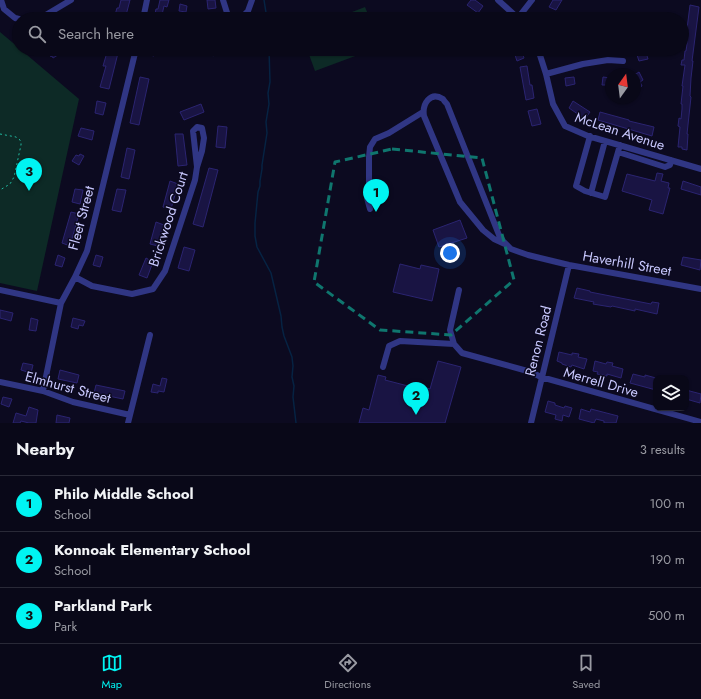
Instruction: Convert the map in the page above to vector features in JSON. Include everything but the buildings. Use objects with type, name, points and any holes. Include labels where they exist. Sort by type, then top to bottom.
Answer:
[{"type":"street","points":[[0,0],[4,9],[12,16]]},
{"type":"street","points":[[51,12],[72,0]]},
{"type":"street","points":[[145,12],[148,0]]},
{"type":"street","points":[[223,0],[227,12]]},
{"type":"street","points":[[247,12],[252,0]]},
{"type":"street","points":[[498,0],[511,12]]},
{"type":"street","points":[[523,12],[532,0]]},
{"type":"street","name":"Fleet Street","points":[[42,390],[61,303],[87,251],[134,56]]},
{"type":"street","name":"McLean Avenue","points":[[540,56],[553,104],[565,126],[605,141],[701,168]]},
{"type":"street","points":[[546,74],[583,64],[608,60],[623,61]]},
{"type":"street","points":[[370,210],[367,198],[369,184],[369,157],[370,147],[375,139],[389,133],[423,112],[426,101],[434,97],[442,99],[447,104],[500,235],[507,245]]},
{"type":"street","name":"Haverhill Street","points":[[423,112],[460,202],[483,230],[494,239],[516,251],[569,265],[701,289]]},
{"type":"street","name":"Brickwood Court","points":[[75,277],[92,286],[132,294],[153,289],[165,271],[196,180],[197,167],[193,131],[197,127],[202,128],[204,138],[197,167]]},
{"type":"street","points":[[590,136],[576,186],[591,193],[605,197],[620,145]]},
{"type":"street","points":[[591,193],[605,141]]},
{"type":"street","points":[[618,152],[665,167],[670,165],[671,160]]},
{"type":"street","name":"Renon Road","points":[[531,423],[569,265]]},
{"type":"street","points":[[0,290],[61,303]]},
{"type":"street","points":[[383,367],[389,346],[400,341],[454,344],[450,330],[459,290]]},
{"type":"street","points":[[128,423],[150,335]]},
{"type":"street","name":"Merrell Drive","points":[[454,344],[462,353],[701,422]]},
{"type":"street","name":"Elmhurst Street","points":[[0,382],[42,390],[73,402],[130,416]]},
{"type":"path","points":[[0,134],[18,138],[21,145],[14,177],[10,184],[0,190]]},
{"type":"highlighted area","points":[[392,149],[482,158],[514,280],[451,335],[380,330],[314,282],[335,162]]},
{"type":"green space","points":[[365,7],[367,12],[352,12]]},
{"type":"green space","points":[[0,32],[12,42],[12,56],[28,56],[79,99],[37,291],[0,283]]},
{"type":"green space","points":[[310,56],[355,56],[315,71]]},
{"type":"waterway","points":[[264,0],[266,12]]},
{"type":"waterway","points":[[269,56],[270,82],[266,122],[267,133],[258,192],[255,236],[257,247],[271,273],[284,336],[292,357],[292,377],[294,386],[293,397],[296,423]]},
{"type":"place","name":"Parkland Park","points":[[29,191]]},
{"type":"place","name":"Philo Middle School","points":[[376,212]]},
{"type":"place","name":"Konnoak Elementary School","points":[[416,415]]}]
